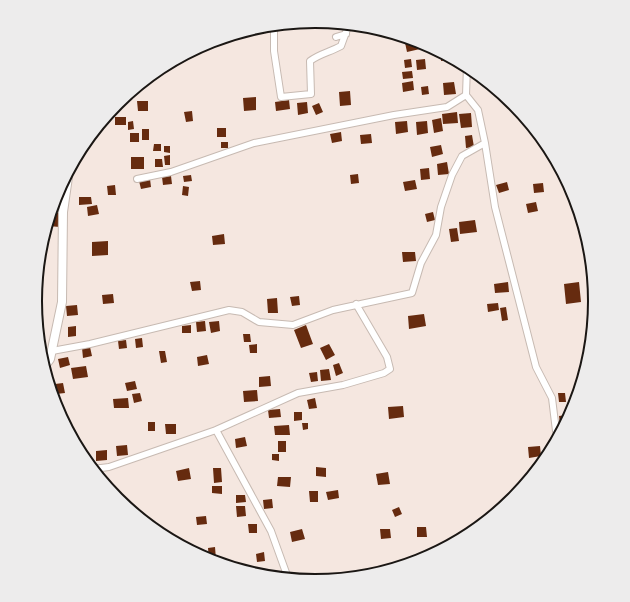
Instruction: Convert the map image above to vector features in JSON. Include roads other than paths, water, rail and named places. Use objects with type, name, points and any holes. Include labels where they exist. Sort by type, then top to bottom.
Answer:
[{"type":"street","points":[[274,31],[274,51],[281,97],[311,94],[310,62],[317,56],[330,53],[341,46],[347,30]]},
{"type":"street","points":[[336,37],[346,34]]},
{"type":"street","points":[[467,74],[466,95],[478,110],[497,215],[536,367],[552,398],[556,429]]},
{"type":"street","points":[[137,179],[171,172],[254,144],[394,115],[447,107],[466,95]]},
{"type":"street","points":[[52,351],[90,344],[229,310],[242,312],[259,322],[293,325],[333,310],[412,293],[421,263],[436,235],[441,207],[452,175],[462,156],[485,142]]},
{"type":"street","points":[[49,361],[62,302],[63,212],[66,189]]},
{"type":"street","points":[[99,469],[109,468],[216,430],[298,393],[343,386],[384,373],[390,369],[387,357],[356,304]]},
{"type":"street","points":[[216,430],[271,531],[286,572]]}]
